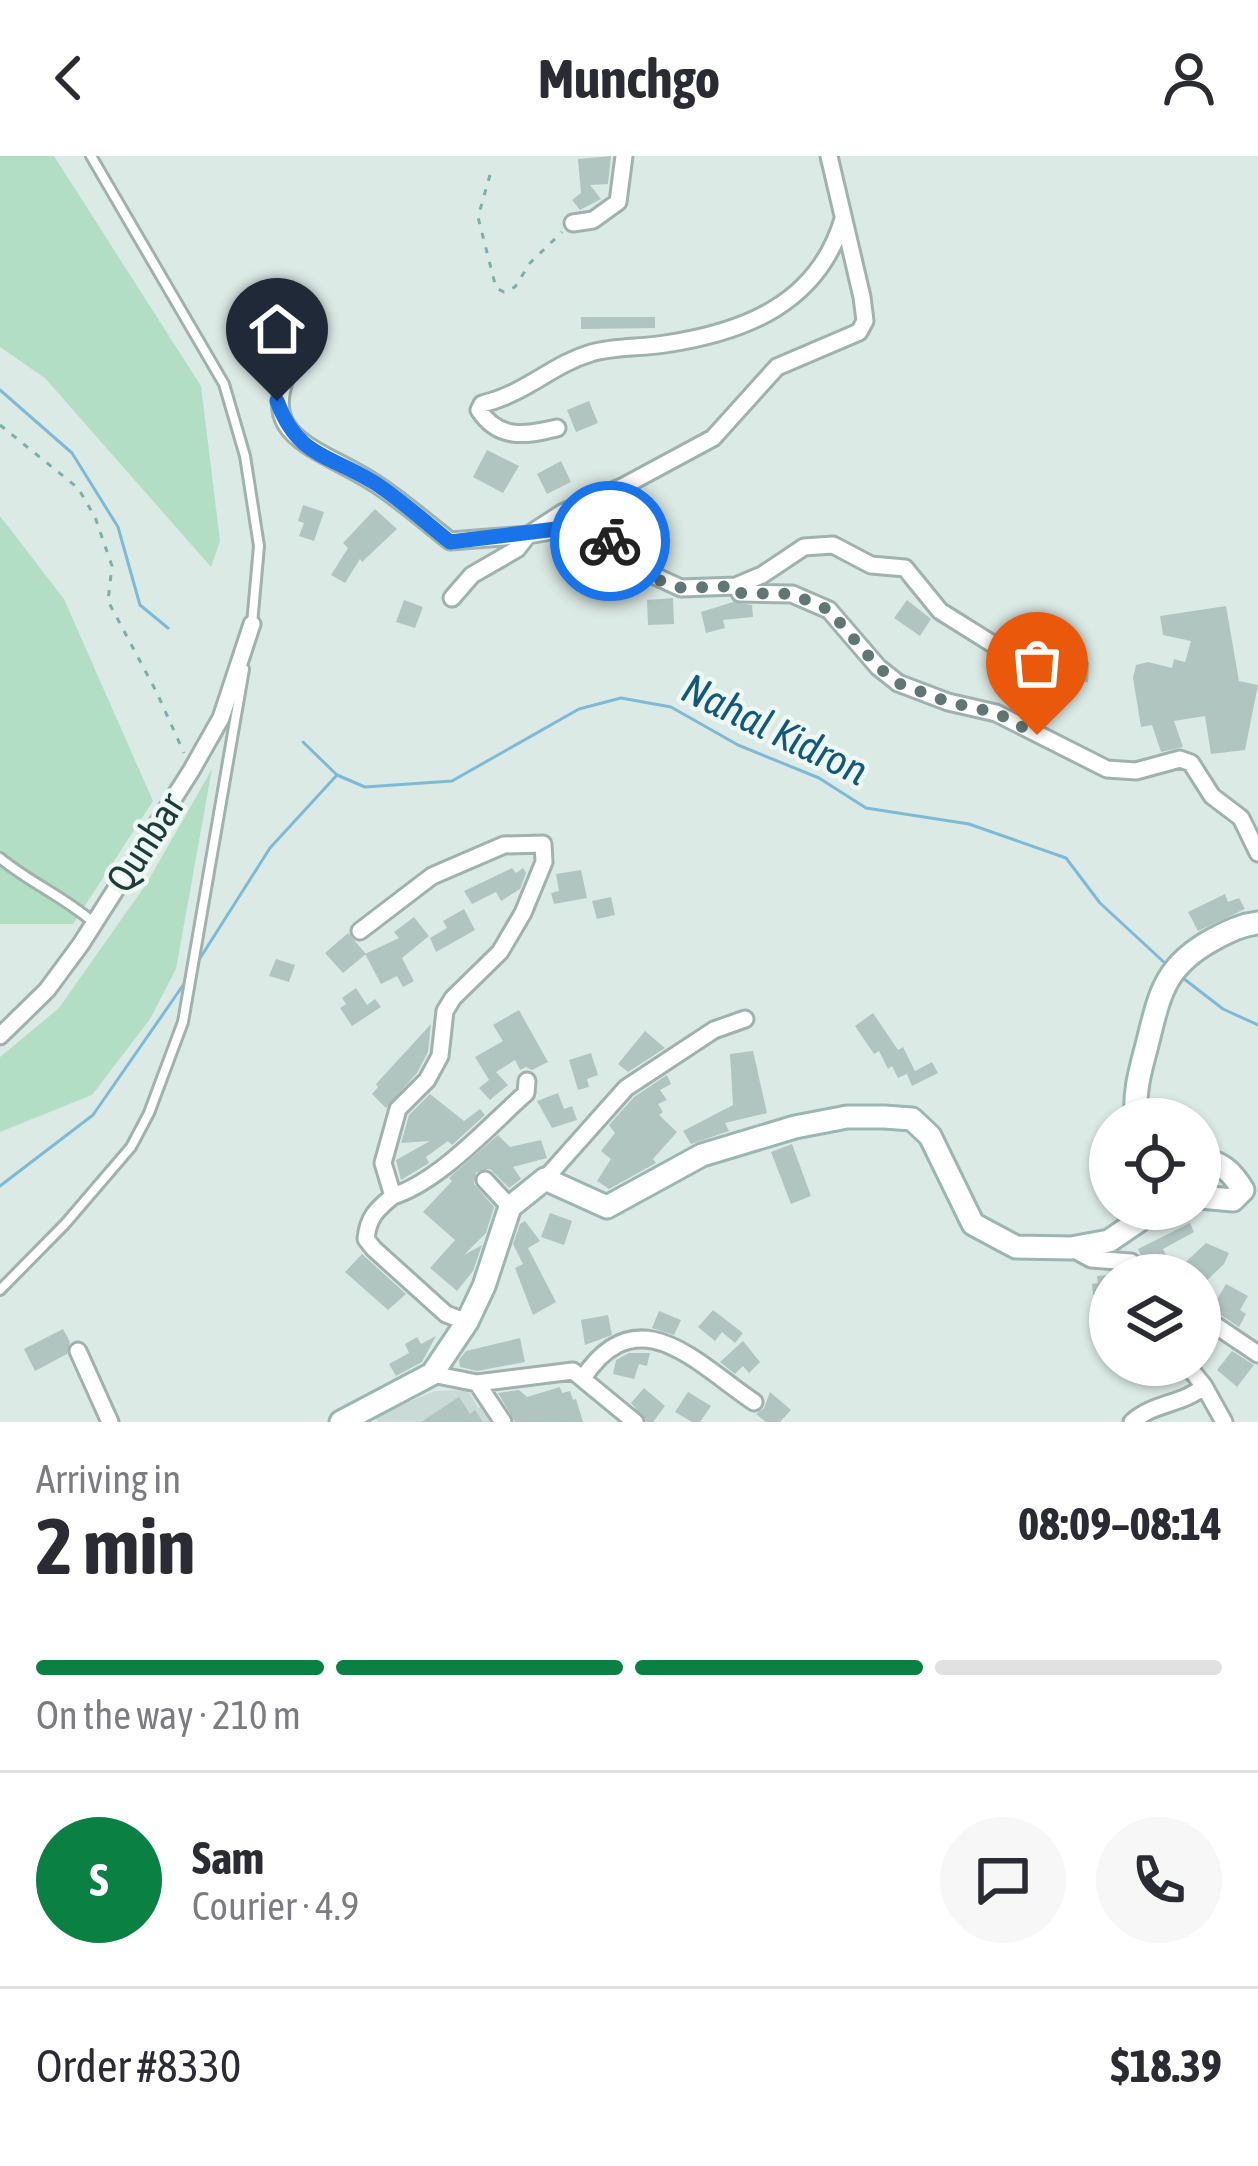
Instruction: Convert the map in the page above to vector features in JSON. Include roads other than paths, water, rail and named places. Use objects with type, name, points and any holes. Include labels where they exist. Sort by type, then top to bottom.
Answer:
[{"type":"street","points":[[573,223],[593,220],[618,202],[624,156]]},
{"type":"street","points":[[452,598],[472,575],[517,549],[528,535],[562,512],[622,487],[713,438],[777,367],[859,332],[865,320],[862,297],[829,156]]},
{"type":"street","points":[[557,428],[515,435],[498,429],[479,410],[482,404],[524,391],[595,352],[702,338],[751,322],[805,288],[833,252],[844,216]]},
{"type":"street","points":[[298,353],[282,379],[277,401],[288,430],[311,450],[376,484],[450,542],[590,528],[621,549],[633,566],[682,588],[736,586],[804,548],[833,545],[871,566],[904,568],[940,610],[1046,678]]},
{"type":"street","points":[[736,586],[740,593],[792,594],[829,610],[898,683],[948,702],[997,713],[1107,769],[1136,771],[1180,759],[1191,763],[1212,796],[1241,818],[1258,854]]},
{"type":"street","name":"Qunbar","points":[[0,1036],[47,990],[191,771],[220,718],[252,624]]},
{"type":"street","points":[[360,932],[432,876],[504,845],[543,844],[544,862],[523,914],[500,952],[453,998],[445,1011],[440,1056],[428,1080],[398,1109],[383,1163],[393,1196]]},
{"type":"street","points":[[1134,1098],[1163,986],[1178,961],[1239,926],[1258,923]]},
{"type":"street","points":[[341,1422],[432,1374],[467,1322],[484,1286],[510,1207],[544,1179],[626,1088],[714,1030],[745,1018]]},
{"type":"street","points":[[467,1322],[446,1314],[366,1239],[374,1211],[393,1196],[410,1191],[468,1146],[526,1093],[526,1082]]},
{"type":"street","points":[[544,1179],[607,1207],[702,1155],[796,1127],[847,1117],[912,1119],[930,1136],[973,1224],[1016,1246],[1071,1248],[1109,1241],[1125,1230]]},
{"type":"street","points":[[1221,1166],[1250,1197]]},
{"type":"street","points":[[484,1180],[510,1207]]},
{"type":"street","points":[[1071,1248],[1089,1258]]},
{"type":"street","points":[[1221,1329],[1258,1354]]},
{"type":"street","points":[[583,1378],[598,1354],[620,1342],[657,1338],[682,1349],[754,1402]]},
{"type":"street","points":[[78,1351],[110,1422]]},
{"type":"street","points":[[432,1374],[477,1382],[572,1371],[634,1422]]},
{"type":"street","points":[[477,1382],[503,1422]]},
{"type":"street","points":[[1132,1422],[1161,1402],[1191,1398],[1204,1386],[1224,1422]]},
{"type":"lane","points":[[0,1290],[65,1224],[130,1147],[156,1095],[187,1002],[252,624],[259,546],[245,456],[224,384],[91,156]]},
{"type":"lane","points":[[0,858],[65,898],[93,922]]},
{"type":"waterway","name":"Nahal Kidron","points":[[0,390],[72,453],[118,527],[140,605],[168,628]]},
{"type":"waterway","name":"Nahal Kidron","points":[[303,742],[337,775],[365,787],[452,781],[579,709],[621,698],[671,707],[738,745],[819,778],[866,808],[969,824],[1066,858],[1100,903],[1167,965]]},
{"type":"waterway","points":[[197,963],[270,848],[337,775]]},
{"type":"waterway","name":"Nahal Kidron","points":[[1179,975],[1223,1009],[1258,1025]]},
{"type":"waterway","points":[[0,1186],[93,1115],[186,981]]}]
